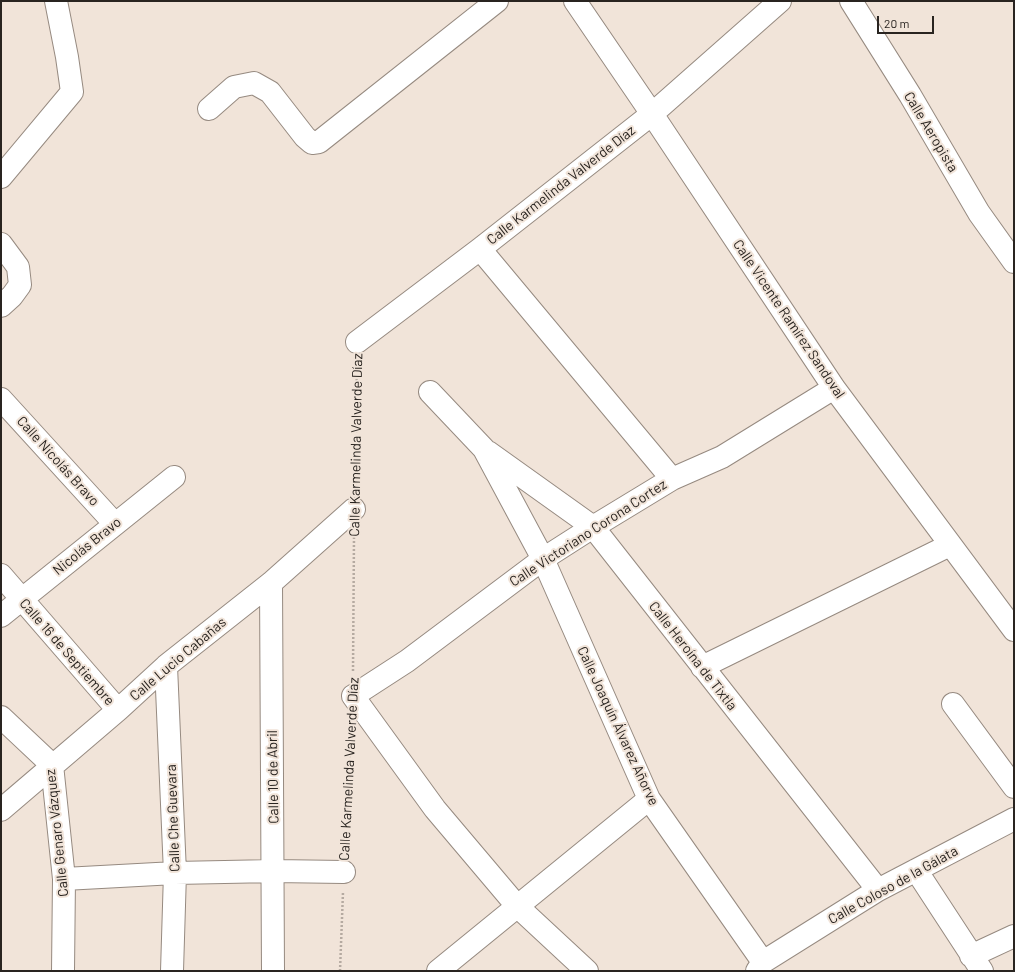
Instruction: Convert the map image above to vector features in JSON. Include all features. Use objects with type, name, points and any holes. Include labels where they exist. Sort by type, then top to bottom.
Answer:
[{"type":"street","points":[[1,177],[72,92],[56,1]]},
{"type":"street","points":[[209,109],[234,87],[254,83],[270,92],[305,137],[312,143],[319,142],[497,1]]},
{"type":"street","name":"Calle Vicente Ramírez Sandoval","points":[[575,1],[834,388],[1014,630]]},
{"type":"street","name":"Calle Karmelinda Valverde Díaz","points":[[357,342],[480,249],[652,114],[780,1]]},
{"type":"street","name":"Calle Aeropista","points":[[850,1],[910,94],[979,213],[1014,262]]},
{"type":"street","points":[[1,244],[18,267],[20,285],[12,296],[1,306]]},
{"type":"street","points":[[480,249],[672,479]]},
{"type":"street","name":"Calle Victoriano Corona Cortez","points":[[353,696],[407,661],[543,559],[672,479],[722,457],[834,388]]},
{"type":"street","points":[[430,392],[484,449]]},
{"type":"street","name":"Calle Nicolás Bravo","points":[[1,399],[115,524]]},
{"type":"street","name":"Calle Heroína de Tixtla","points":[[484,449],[593,527],[878,890]]},
{"type":"street","name":"Calle Joaquín Álvarez Añorve","points":[[484,449],[543,559],[649,799],[760,967]]},
{"type":"street","name":"Nicolás Bravo","points":[[1,616],[174,477]]},
{"type":"street","name":"Calle Lucio Cabañas","points":[[1,810],[118,710],[166,666],[271,583],[354,509]]},
{"type":"street","points":[[702,667],[950,545]]},
{"type":"street","name":"Calle 16 de Septiembre","points":[[1,575],[118,710]]},
{"type":"street","name":"Calle 10 de Abril","points":[[271,583],[274,871],[273,971]]},
{"type":"street","name":"Calle Che Guevara","points":[[166,666],[175,874],[172,971]]},
{"type":"street","points":[[353,696],[435,809],[517,906],[586,971]]},
{"type":"street","points":[[953,704],[1014,787]]},
{"type":"street","name":"Calle Genaro Vázquez","points":[[1,717],[52,765],[64,879],[63,971]]},
{"type":"street","points":[[443,970],[517,906],[649,799]]},
{"type":"street","name":"Calle Coloso de la Gálata","points":[[760,967],[878,890],[1014,819]]},
{"type":"street","points":[[916,870],[976,963],[1014,936]]},
{"type":"street","points":[[64,879],[274,871],[344,872]]},
{"type":"path","name":"Calle Karmelinda Valverde Díaz","points":[[353,696],[357,342]]},
{"type":"path","name":"Calle Karmelinda Valverde Díaz","points":[[340,971],[351,727]]}]
